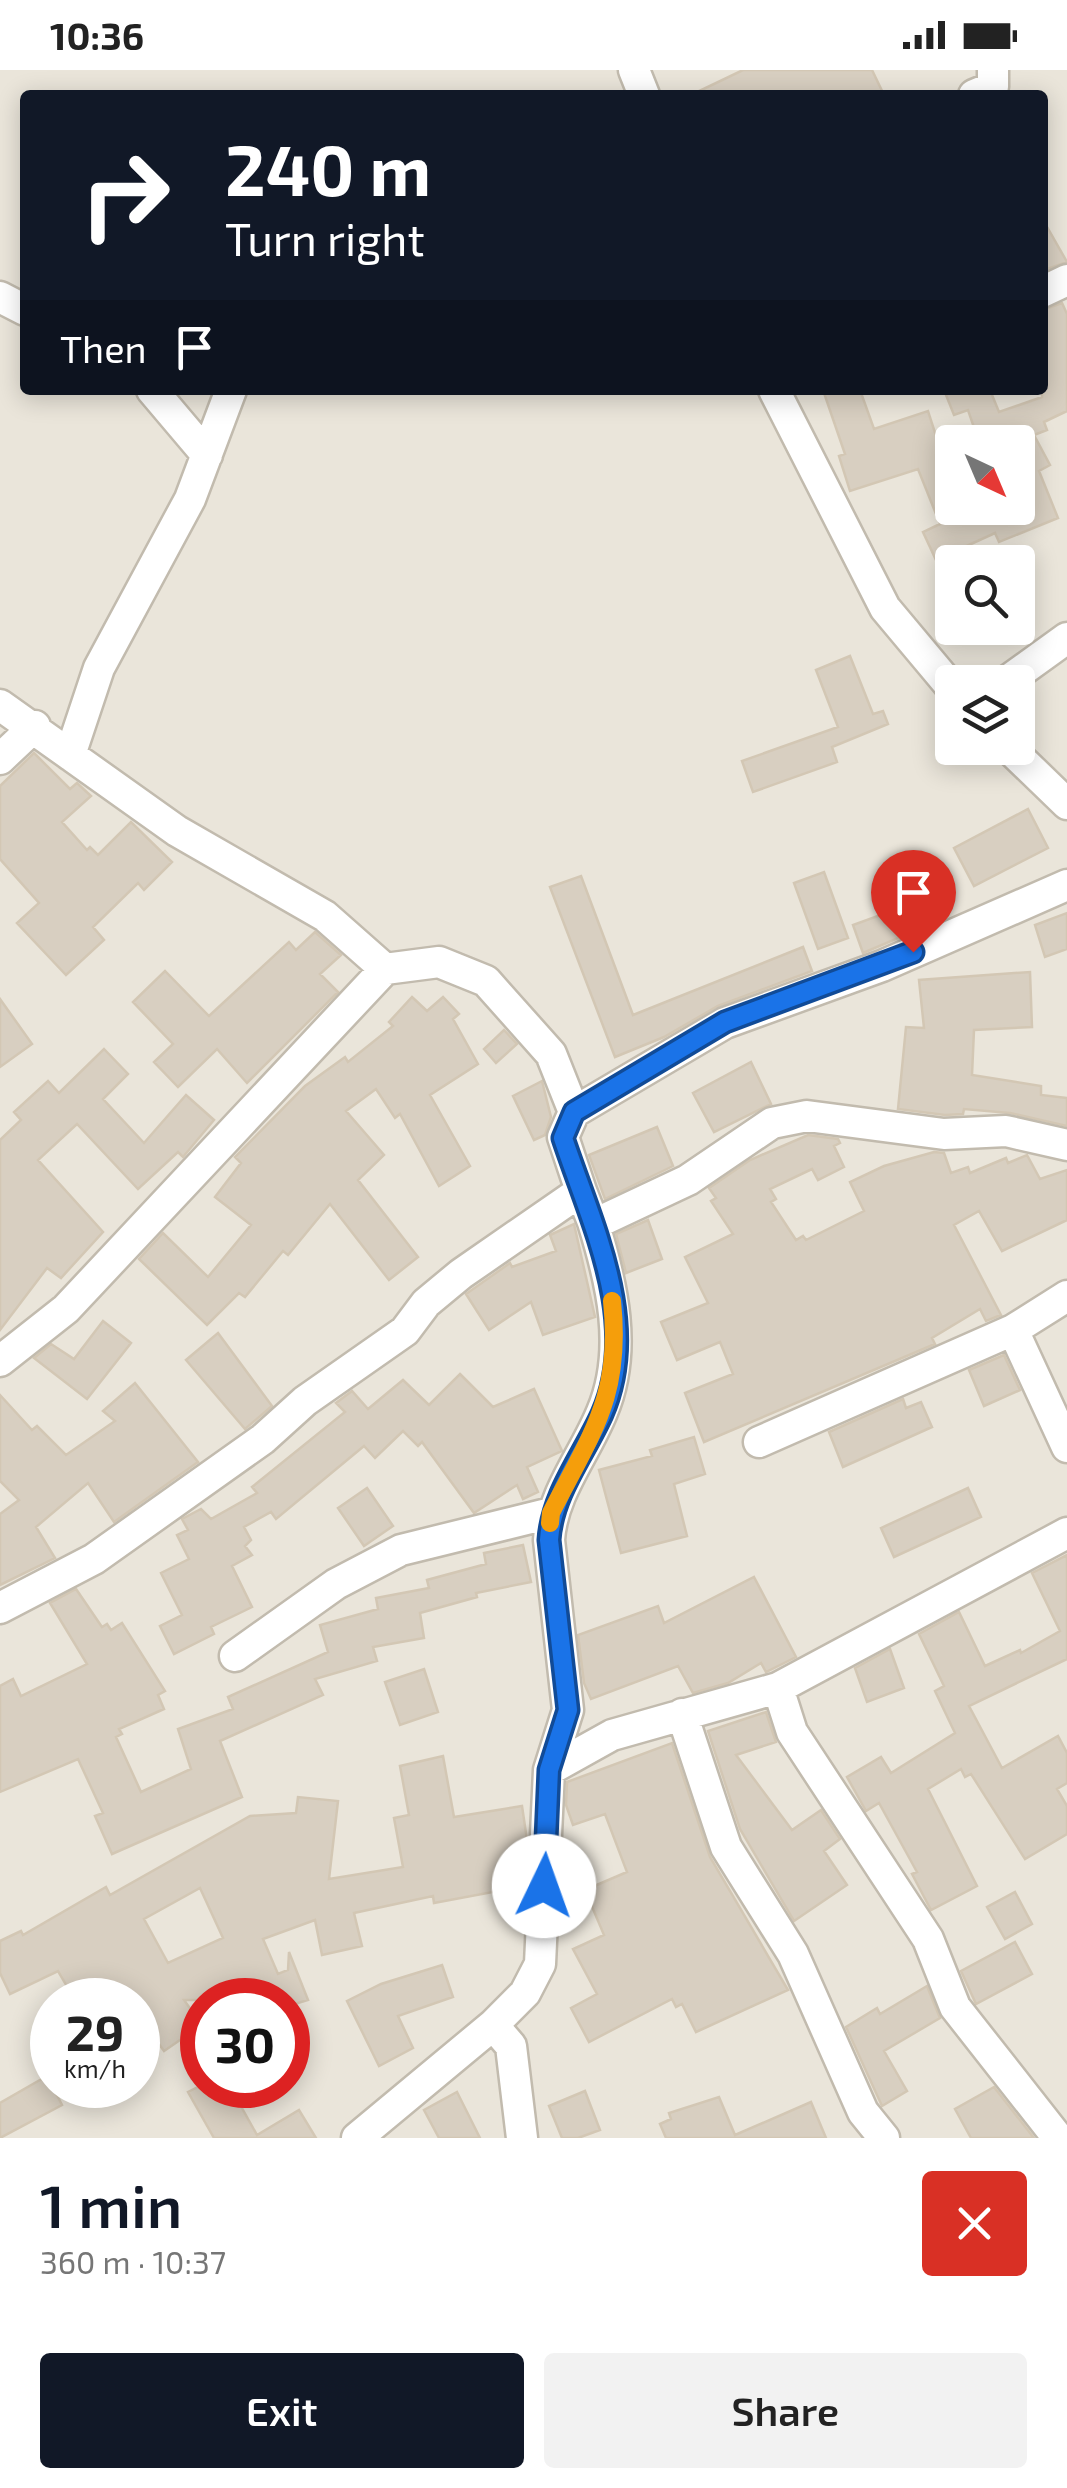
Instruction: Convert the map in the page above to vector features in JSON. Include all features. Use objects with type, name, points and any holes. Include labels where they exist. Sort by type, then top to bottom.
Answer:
[{"type":"street","points":[[156,395],[206,455]]},
{"type":"street","points":[[70,755],[99,668],[134,595],[190,499],[229,395]]},
{"type":"street","points":[[777,395],[886,608],[935,667]]},
{"type":"street","points":[[1030,665],[1067,638]]},
{"type":"street","points":[[0,705],[178,831],[325,916],[384,969]]},
{"type":"street","points":[[0,759],[34,726]]},
{"type":"street","points":[[1027,765],[1067,804]]},
{"type":"street","points":[[357,2138],[493,2025],[525,1994],[540,1964],[549,1770],[568,1710],[549,1540],[551,1513],[604,1410],[616,1366],[609,1274],[563,1138],[574,1112],[725,1022],[882,966],[1067,885]]},
{"type":"street","points":[[0,1362],[66,1309],[384,969],[438,962],[486,981],[552,1054],[574,1112]]},
{"type":"street","points":[[593,1222],[688,1180],[772,1123],[807,1116],[944,1134],[1006,1131],[1067,1145]]},
{"type":"street","points":[[0,1608],[94,1559],[263,1438],[305,1401],[405,1331],[426,1303],[462,1274],[580,1191]]},
{"type":"street","points":[[758,1442],[1013,1330],[1067,1296]]},
{"type":"street","points":[[1013,1330],[1067,1447]]},
{"type":"street","points":[[235,1656],[336,1584],[401,1550],[551,1513]]},
{"type":"street","points":[[549,1770],[612,1735],[778,1688],[1067,1533]]},
{"type":"street","points":[[778,1688],[792,1732],[922,1927],[955,2007],[1058,2138]]},
{"type":"street","points":[[682,1714],[726,1847],[793,1954],[863,2112],[884,2138]]},
{"type":"street","points":[[493,2025],[511,2046],[522,2138]]},
{"type":"shaded area","points":[[0,70],[1067,70],[1067,2138],[0,2138]]},
{"type":"building","points":[[743,70],[872,70],[882,90],[701,90]]},
{"type":"building","points":[[1048,229],[1067,262],[1048,269]]},
{"type":"building","points":[[1062,303],[1067,314],[1067,411],[1044,422],[1047,430],[1035,435],[1035,425],[973,425],[968,410],[954,415],[946,395],[992,395],[999,412],[1048,395],[1048,308]]},
{"type":"building","points":[[825,395],[862,395],[874,429],[928,411],[935,433],[935,512],[918,469],[850,491],[839,456],[845,454]]},
{"type":"building","points":[[1035,437],[1050,465],[1039,471],[1058,518],[999,542],[995,533],[969,545],[935,545],[935,558],[923,532],[938,525],[1035,525]]},
{"type":"building","points":[[850,656],[873,714],[883,711],[888,724],[832,747],[837,762],[753,792],[742,761],[838,727],[816,670]]},
{"type":"building","points":[[34,753],[70,789],[77,783],[91,796],[62,822],[87,850],[90,847],[98,855],[131,822],[172,862],[144,890],[138,883],[93,927],[104,940],[66,975],[17,923],[39,903],[0,859],[0,786]]},
{"type":"building","points":[[1028,809],[1048,848],[974,886],[954,848]]},
{"type":"building","points":[[824,872],[848,938],[818,949],[794,883]]},
{"type":"building","points":[[581,876],[633,1015],[803,947],[812,971],[718,1006],[664,1037],[615,1057],[550,887]]},
{"type":"building","points":[[927,898],[936,922],[863,953],[853,925]]},
{"type":"building","points":[[1067,913],[1067,949],[1045,957],[1035,925]]},
{"type":"building","points":[[315,932],[341,955],[320,974],[338,992],[247,1083],[217,1049],[178,1087],[154,1062],[173,1044],[133,1002],[165,971],[209,1016],[289,942],[296,950]]},
{"type":"building","points":[[1030,972],[1032,1027],[974,1030],[972,1075],[1041,1086],[1041,1095],[1067,1098],[1067,1126],[1010,1113],[964,1109],[963,1114],[945,1115],[898,1109],[906,1027],[924,1028],[919,980]]},
{"type":"building","points":[[412,997],[427,1011],[443,997],[459,1014],[453,1019],[478,1064],[430,1095],[470,1166],[439,1186],[400,1114],[395,1118],[376,1089],[346,1111],[384,1155],[358,1180],[418,1257],[389,1280],[330,1204],[288,1255],[283,1251],[245,1297],[239,1293],[207,1325],[139,1259],[163,1233],[208,1277],[251,1225],[215,1197],[241,1163],[235,1157],[305,1086],[345,1057],[348,1062],[393,1026],[389,1022]]},
{"type":"building","points":[[0,999],[32,1044],[0,1067]]},
{"type":"building","points":[[504,1030],[517,1044],[496,1063],[484,1049]]},
{"type":"building","points":[[104,1049],[128,1074],[103,1099],[144,1143],[186,1095],[214,1120],[183,1157],[178,1152],[138,1189],[77,1124],[38,1160],[103,1232],[61,1278],[47,1268],[0,1330],[0,1140],[21,1120],[14,1112],[48,1081],[59,1093]]},
{"type":"building","points":[[751,1062],[771,1104],[714,1132],[693,1093]]},
{"type":"building","points":[[542,1081],[551,1117],[545,1135],[534,1140],[513,1096]]},
{"type":"building","points":[[657,1127],[673,1166],[605,1199],[589,1155]]},
{"type":"building","points":[[808,1135],[838,1139],[840,1143],[834,1146],[844,1167],[818,1180],[812,1169],[770,1189],[776,1199],[771,1202],[796,1240],[803,1236],[806,1240],[864,1211],[850,1182],[884,1166],[934,1152],[944,1153],[951,1173],[968,1167],[970,1173],[1006,1158],[1008,1163],[1027,1155],[1040,1179],[1067,1170],[1067,1220],[1002,1251],[979,1211],[954,1225],[1001,1315],[986,1321],[980,1309],[932,1338],[935,1344],[704,1442],[685,1393],[733,1374],[720,1342],[677,1360],[661,1322],[708,1303],[685,1257],[733,1234],[711,1201],[716,1198],[709,1188],[750,1160]]},
{"type":"building","points":[[648,1220],[662,1259],[626,1273],[616,1234]]},
{"type":"building","points":[[574,1224],[595,1317],[543,1335],[531,1302],[489,1330],[466,1294],[510,1263],[512,1267],[556,1251],[550,1235]]},
{"type":"building","points":[[103,1321],[131,1343],[87,1399],[34,1358],[51,1344],[74,1359]]},
{"type":"building","points":[[218,1333],[272,1406],[245,1429],[186,1360]]},
{"type":"building","points":[[1004,1355],[1020,1390],[984,1406],[969,1370]]},
{"type":"building","points":[[460,1374],[493,1407],[534,1389],[562,1451],[527,1467],[538,1492],[523,1499],[517,1485],[474,1513],[422,1442],[418,1446],[403,1431],[375,1458],[364,1446],[276,1519],[271,1512],[244,1527],[251,1540],[245,1546],[252,1555],[232,1566],[252,1607],[211,1627],[214,1634],[174,1654],[160,1626],[182,1615],[161,1573],[189,1559],[177,1535],[188,1530],[182,1519],[201,1509],[211,1519],[257,1493],[252,1487],[345,1412],[336,1403],[352,1391],[368,1409],[403,1380],[429,1405]]},
{"type":"building","points":[[135,1383],[198,1462],[114,1522],[88,1483],[36,1527],[55,1558],[0,1585],[0,1514],[19,1500],[0,1481],[0,1395],[32,1430],[37,1426],[66,1455],[115,1421],[103,1411]]},
{"type":"building","points":[[903,1399],[906,1408],[921,1402],[932,1427],[843,1467],[829,1432]]},
{"type":"building","points":[[694,1437],[705,1474],[674,1484],[687,1536],[621,1553],[599,1470],[652,1456],[650,1450]]},
{"type":"building","points":[[367,1488],[393,1526],[364,1546],[338,1508]]},
{"type":"building","points":[[968,1488],[981,1517],[894,1557],[881,1528]]},
{"type":"building","points":[[523,1545],[531,1582],[476,1593],[477,1597],[420,1613],[424,1638],[373,1647],[377,1661],[315,1679],[323,1695],[220,1741],[242,1797],[112,1854],[95,1816],[103,1813],[78,1759],[0,1792],[0,1686],[13,1679],[21,1696],[87,1664],[50,1603],[76,1589],[102,1627],[107,1624],[111,1630],[122,1623],[165,1691],[158,1695],[164,1709],[119,1729],[122,1734],[116,1737],[141,1792],[191,1769],[178,1729],[233,1709],[228,1697],[328,1652],[320,1625],[378,1609],[376,1598],[429,1588],[427,1580],[486,1564],[484,1553]]},
{"type":"building","points":[[1067,1555],[1067,1659],[969,1706],[1002,1768],[1058,1736],[1067,1753],[1067,1783],[1057,1789],[1067,1806],[1067,1834],[1025,1859],[971,1774],[965,1777],[961,1769],[928,1789],[977,1886],[931,1910],[912,1874],[917,1872],[879,1803],[866,1811],[847,1777],[881,1757],[891,1773],[955,1733],[935,1691],[944,1686],[919,1634],[959,1612],[985,1666],[1020,1650],[1021,1653],[1060,1631],[1032,1573]]},
{"type":"building","points":[[754,1577],[796,1657],[766,1672],[761,1663],[728,1683],[693,1693],[678,1666],[591,1699],[584,1683],[578,1635],[658,1606],[664,1623]]},
{"type":"building","points":[[890,1649],[904,1688],[867,1702],[855,1668]]},
{"type":"building","points":[[424,1669],[438,1712],[400,1725],[385,1682]]},
{"type":"building","points":[[766,1712],[776,1742],[736,1755],[792,1830],[821,1810],[840,1839],[824,1851],[847,1885],[794,1921],[740,1829],[708,1731]]},
{"type":"building","points":[[672,1743],[710,1857],[788,1990],[696,2032],[682,2004],[676,2007],[672,1999],[589,2042],[571,2008],[597,1994],[573,1949],[604,1935],[585,1890],[627,1872],[605,1814],[573,1825],[566,1805],[567,1782]]},
{"type":"building","points":[[443,1756],[454,1817],[522,1806],[527,1840],[525,1886],[434,1903],[433,1896],[354,1913],[362,1946],[322,1955],[315,1920],[263,1939],[278,1974],[288,1970],[289,1952],[299,1978],[180,1978],[180,2040],[164,2051],[160,2045],[160,1978],[62,1978],[58,1971],[43,1978],[30,1978],[30,1984],[10,1994],[0,1973],[0,1941],[21,1931],[23,1935],[106,1887],[110,1895],[250,1816],[296,1813],[298,1797],[338,1801],[329,1879],[403,1867],[394,1818],[409,1815],[400,1766]],"holes":[[[200,1888],[223,1938],[168,1963],[144,1919]]]},
{"type":"building","points":[[1015,1892],[1032,1924],[1005,1939],[987,1907]]},
{"type":"building","points":[[1015,1942],[1032,1974],[976,2004],[961,1971]]},
{"type":"building","points":[[442,1965],[453,1997],[398,2016],[413,2048],[379,2066],[347,2001],[381,1984]]},
{"type":"building","points":[[927,1986],[940,2018],[884,2051],[907,2091],[882,2106],[846,2027],[877,2008],[880,2014]]},
{"type":"building","points":[[30,2086],[30,2108],[56,2108],[0,2138],[0,2103]]},
{"type":"building","points":[[994,2087],[1034,2138],[971,2138],[955,2109]]},
{"type":"building","points":[[585,2091],[600,2130],[578,2138],[562,2138],[549,2106]]},
{"type":"building","points":[[457,2092],[480,2138],[439,2138],[424,2110]]},
{"type":"building","points":[[719,2097],[735,2135],[811,2102],[826,2138],[666,2138],[660,2124],[671,2119],[669,2113]]},
{"type":"building","points":[[197,2108],[242,2108],[257,2135],[299,2110],[316,2138],[214,2138]]},
{"type":"slow traffic","points":[[550,1523],[551,1513],[604,1410],[616,1366],[612,1301]]},
{"type":"route","points":[[544,1886],[549,1770],[568,1710],[549,1540],[551,1513],[604,1410],[616,1366],[609,1274],[563,1138],[574,1112],[725,1022],[913,952]]}]
